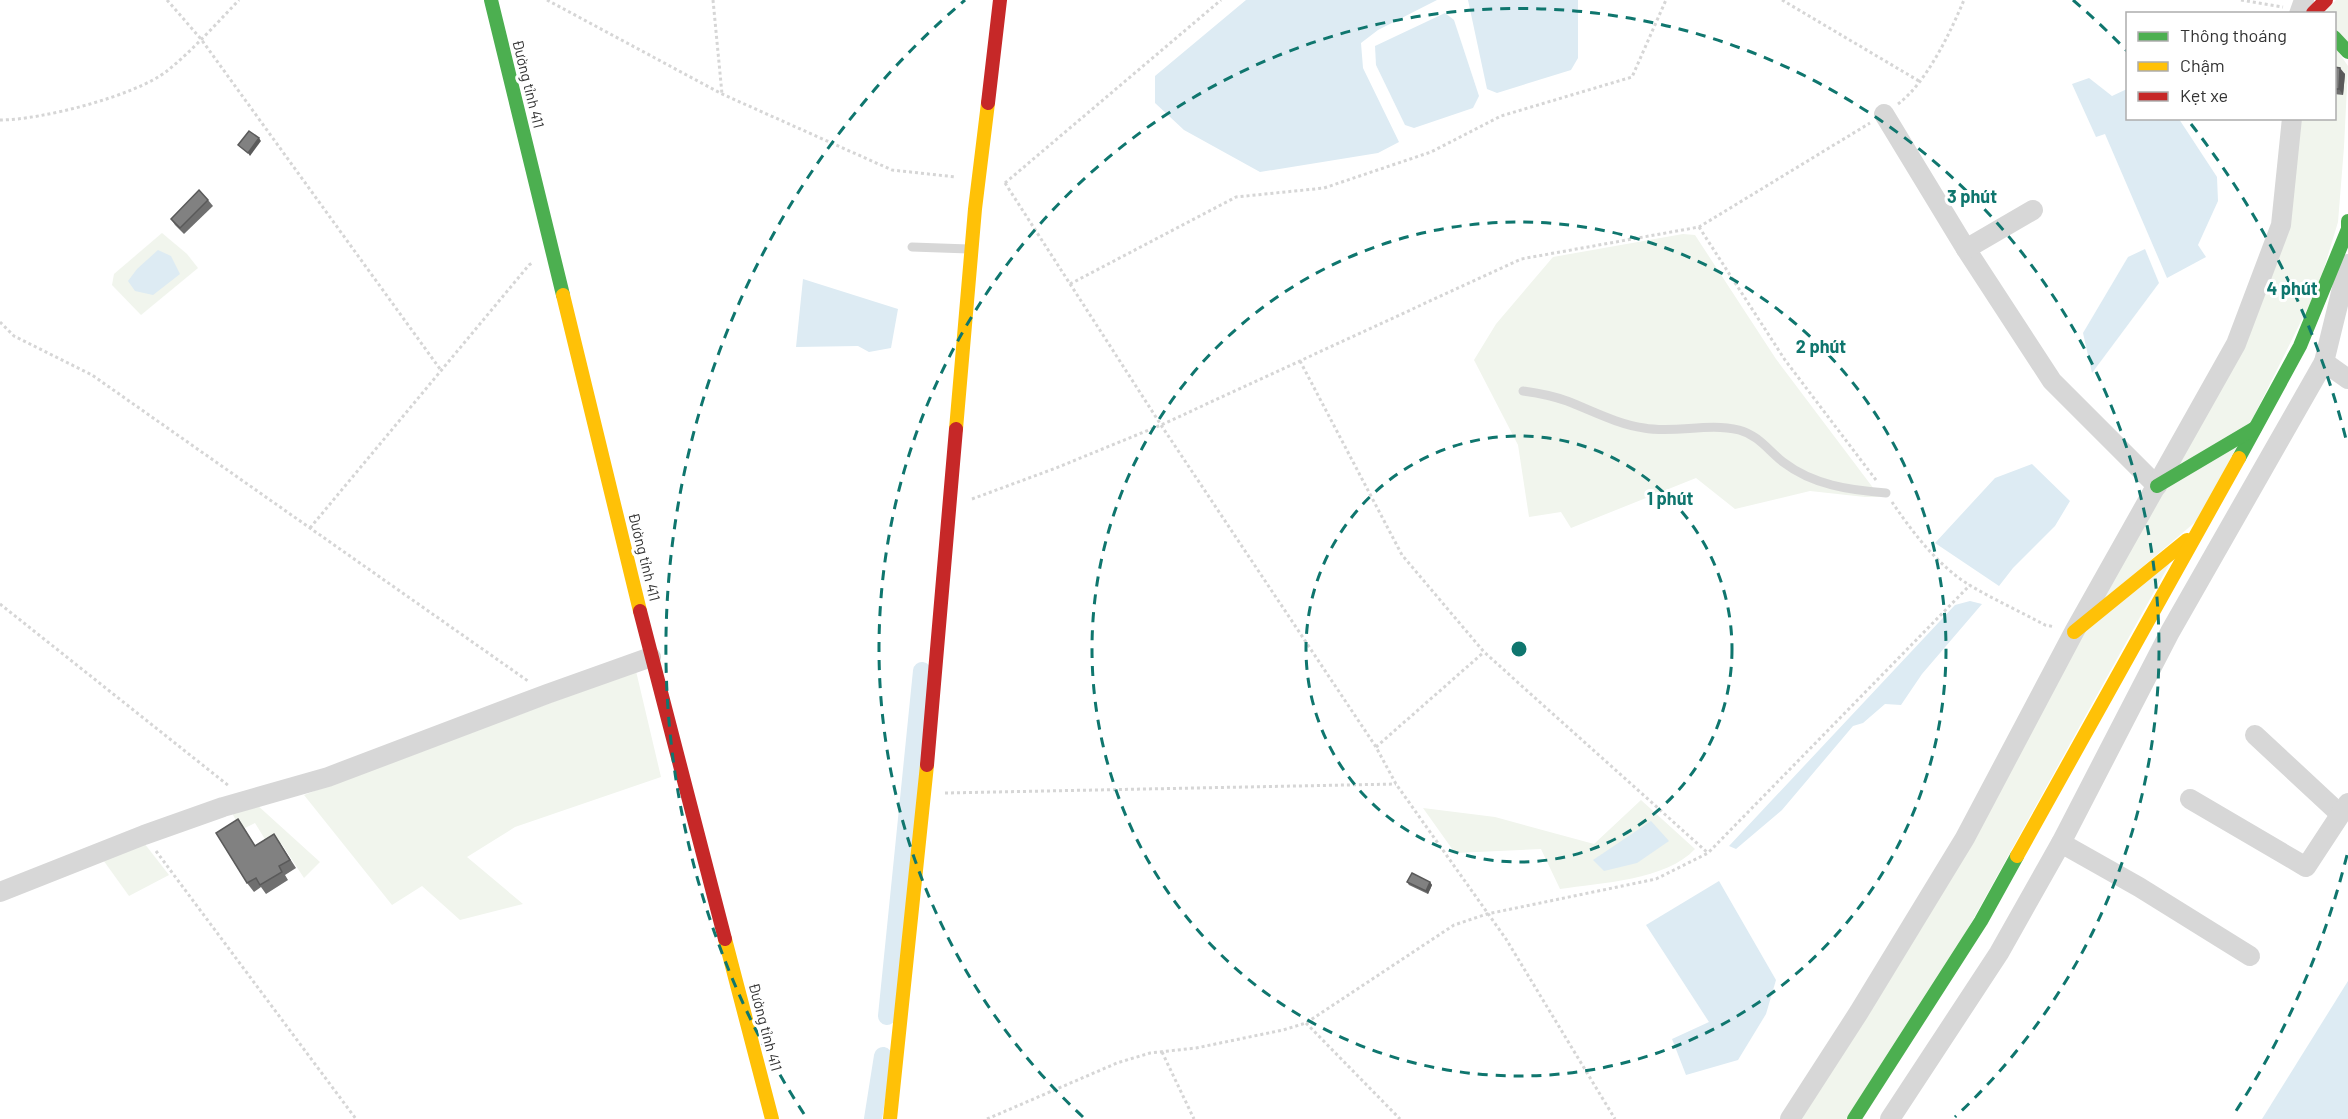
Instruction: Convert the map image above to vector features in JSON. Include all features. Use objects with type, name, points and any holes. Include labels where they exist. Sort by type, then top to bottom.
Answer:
[{"type":"main road","name":"Đường tỉnh 411","points":[[491,0],[651,657],[772,1119]]},
{"type":"main road","points":[[890,1119],[924,794],[971,249],[1000,0]]},
{"type":"main road","points":[[2306,10],[2326,0]]},
{"type":"main road","points":[[2336,39],[2348,52]]},
{"type":"main road","points":[[1854,1119],[1981,921],[2256,427],[2300,346],[2348,228],[2348,221]]},
{"type":"main road","points":[[2157,486],[2256,427]]},
{"type":"main road","points":[[2074,632],[2199,530]]},
{"type":"street","points":[[1884,114],[1966,249],[2052,381],[2157,486]]},
{"type":"street","points":[[1790,1119],[1859,1012],[1965,838],[2074,632],[2236,344],[2276,242],[2283,214],[2292,120]]},
{"type":"street","points":[[1966,249],[2033,210]]},
{"type":"street","points":[[2348,228],[2348,234]]},
{"type":"street","points":[[1890,1119],[1999,953],[2061,843],[2170,632],[2324,362],[2348,264]]},
{"type":"street","points":[[2331,336],[2348,315]]},
{"type":"street","points":[[2324,362],[2348,379]]},
{"type":"street","points":[[0,892],[144,835],[247,800],[328,777],[651,657]]},
{"type":"street","points":[[2190,799],[2306,867],[2344,809],[2255,735]]},
{"type":"street","points":[[2061,843],[2250,956]]},
{"type":"lane","points":[[912,247],[971,249]]},
{"type":"lane","points":[[1523,391],[1548,395],[1621,423],[1644,428],[1658,430],[1702,426],[1739,430],[1755,436],[1784,463],[1810,477],[1849,490],[1886,493]]},
{"type":"path","points":[[167,0],[201,39],[440,369]]},
{"type":"path","points":[[0,120],[17,120],[97,102],[133,90],[165,72],[239,0]]},
{"type":"path","points":[[547,0],[722,94],[892,171],[979,179]]},
{"type":"path","points":[[713,0],[722,94]]},
{"type":"path","points":[[998,190],[1221,0]]},
{"type":"path","points":[[1070,284],[1236,197],[1324,188],[1431,152],[1501,116],[1632,77],[1666,0]]},
{"type":"path","points":[[1782,0],[1920,81]]},
{"type":"path","points":[[949,508],[1161,425],[1521,259],[1699,227],[1902,101],[1920,81],[1935,57],[1964,0]]},
{"type":"path","points":[[2241,0],[2306,10]]},
{"type":"path","points":[[1005,183],[1161,425],[1376,747],[1396,784],[1506,939],[1615,1119]]},
{"type":"path","points":[[1699,227],[1785,360],[1886,493],[1911,530],[1944,565],[1970,585],[2045,625],[2074,632]]},
{"type":"path","points":[[310,528],[440,369],[529,265],[553,255]]},
{"type":"path","points":[[0,322],[14,336],[93,375],[547,694]]},
{"type":"path","points":[[1299,361],[1402,555],[1484,652],[1708,853]]},
{"type":"path","points":[[987,1119],[1117,1063],[1150,1053],[1196,1048],[1306,1023],[1454,925],[1487,914],[1656,879],[1708,853],[1970,585]]},
{"type":"path","points":[[0,604],[247,800]]},
{"type":"path","points":[[1376,747],[1484,652]]},
{"type":"path","points":[[924,794],[1396,784]]},
{"type":"path","points":[[144,835],[356,1119]]},
{"type":"path","points":[[1306,1023],[1400,1119]]},
{"type":"path","points":[[1162,1052],[1194,1119]]},
{"type":"shaded area","points":[[1246,0],[1437,0],[1378,30],[1361,43],[1363,68],[1399,142],[1378,153],[1260,172],[1184,130],[1155,103],[1155,76]]},
{"type":"shaded area","points":[[1468,0],[1578,0],[1578,58],[1571,70],[1497,93],[1487,89]]},
{"type":"shaded area","points":[[2336,0],[2348,0],[2348,42],[2336,29],[2336,12],[2325,12]]},
{"type":"shaded area","points":[[1445,13],[1454,20],[1479,96],[1473,108],[1414,128],[1405,125],[1376,65],[1375,46]]},
{"type":"shaded area","points":[[2336,48],[2348,66],[2344,147],[2338,222],[2319,285],[2249,426],[2168,475],[2240,350],[2298,120],[2336,120]]},
{"type":"shaded area","points":[[2089,78],[2112,96],[2126,89],[2126,120],[2180,120],[2217,177],[2218,201],[2198,245],[2206,257],[2167,278],[2105,134],[2096,137],[2072,84]]},
{"type":"shaded area","points":[[162,233],[187,254],[198,268],[141,315],[112,285],[114,274]]},
{"type":"shaded area","points":[[1683,234],[1695,235],[1776,359],[1880,497],[1810,491],[1735,509],[1696,478],[1571,528],[1561,512],[1529,517],[1518,445],[1474,360],[1496,324],[1553,257]]},
{"type":"shaded area","points":[[2145,249],[2159,283],[2092,373],[2083,333],[2128,257]]},
{"type":"shaded area","points":[[158,250],[171,256],[180,274],[153,295],[135,291],[128,281],[137,269]]},
{"type":"shaded area","points":[[803,279],[898,309],[891,348],[869,352],[858,346],[796,347]]},
{"type":"shaded area","points":[[2239,442],[2200,518],[2094,608],[2160,489]]},
{"type":"shaded area","points":[[2032,464],[2070,501],[2055,526],[2013,568],[1999,586],[1935,543],[1995,478]]},
{"type":"shaded area","points":[[2171,561],[1949,963],[1846,1119],[1793,1119],[2076,639]]},
{"type":"shaded area","points":[[1970,601],[1982,604],[1922,674],[1901,705],[1885,704],[1863,723],[1853,726],[1782,810],[1736,849],[1729,846],[1955,605]]},
{"type":"shaded area","points":[[636,671],[661,777],[515,827],[467,857],[523,904],[460,920],[422,886],[392,905],[304,795]]},
{"type":"shaded area","points":[[1641,800],[1695,849],[1683,859],[1651,874],[1560,889],[1541,849],[1455,853],[1423,808],[1495,817],[1594,844]]},
{"type":"shaded area","points":[[256,804],[320,862],[304,878],[281,843],[271,849],[255,823],[241,830],[232,813]]},
{"type":"shaded area","points":[[1651,821],[1669,841],[1637,863],[1604,871],[1593,860]]},
{"type":"shaded area","points":[[144,843],[169,875],[129,896],[101,857]]},
{"type":"shaded area","points":[[1719,881],[1776,980],[1766,1014],[1738,1060],[1686,1075],[1672,1039],[1709,1022],[1646,925]]},
{"type":"shaded area","points":[[2348,981],[2348,1119],[2262,1119]]},
{"type":"building","points":[[2336,67],[2340,68],[2339,89],[2336,89]]},
{"type":"building","points":[[249,131],[259,138],[248,153],[238,145]]},
{"type":"building","points":[[199,190],[208,200],[180,228],[171,219]]},
{"type":"building","points":[[238,819],[255,846],[274,834],[290,860],[279,866],[282,872],[260,885],[256,878],[247,883],[216,833]]},
{"type":"building","points":[[1412,873],[1430,882],[1426,891],[1407,882]]},
{"type":"waterway","points":[[887,1016],[922,671]]},
{"type":"waterway","points":[[873,1119],[883,1056]]},
{"type":"traffic: fast","points":[[491,0],[563,295]]},
{"type":"traffic: fast","points":[[2336,39],[2348,52]]},
{"type":"traffic: fast","points":[[2239,458],[2300,346],[2348,229],[2348,221]]},
{"type":"traffic: fast","points":[[2157,486],[2255,428]]},
{"type":"traffic: fast","points":[[1854,1119],[1981,921],[2017,856]]},
{"type":"traffic: slow","points":[[956,429],[975,209],[988,103]]},
{"type":"traffic: slow","points":[[563,295],[640,611]]},
{"type":"traffic: slow","points":[[2017,856],[2239,458]]},
{"type":"traffic: slow","points":[[2074,632],[2187,540]]},
{"type":"traffic: slow","points":[[890,1119],[927,765]]},
{"type":"traffic: slow","points":[[725,939],[772,1119]]},
{"type":"traffic: jam","points":[[988,103],[1000,0]]},
{"type":"traffic: jam","points":[[2314,12],[2326,0]]},
{"type":"traffic: jam","points":[[927,765],[956,429]]},
{"type":"traffic: jam","points":[[640,611],[725,939]]}]
